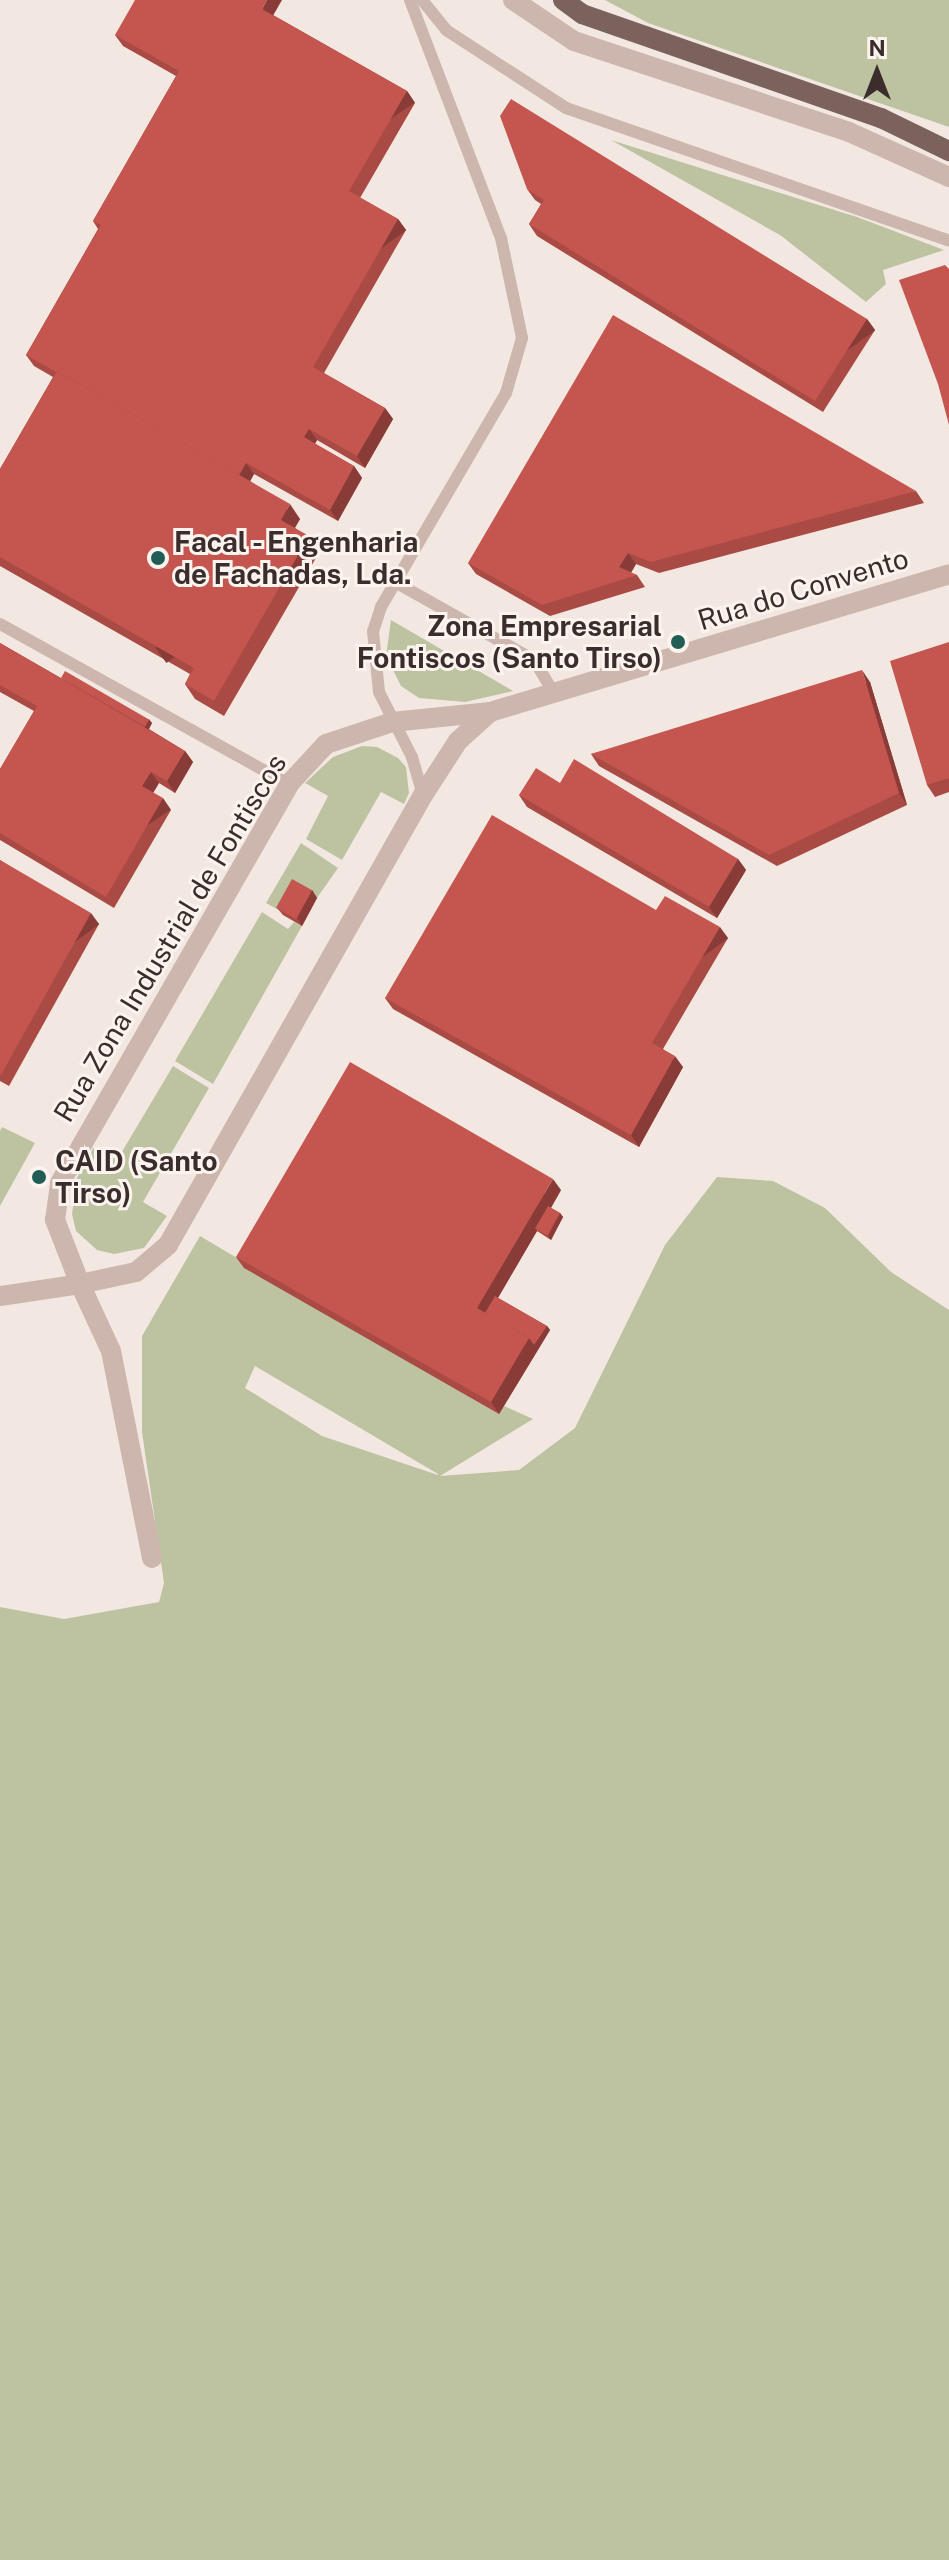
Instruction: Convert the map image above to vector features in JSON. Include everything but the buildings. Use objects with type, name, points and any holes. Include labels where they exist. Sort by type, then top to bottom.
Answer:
[{"type":"main road","points":[[563,0],[582,14],[881,118],[949,151]]},
{"type":"street","points":[[513,0],[574,41],[849,132],[949,177]]},
{"type":"street","name":"Rua do Convento","points":[[490,712],[949,574]]},
{"type":"street","points":[[0,1296],[136,1272],[168,1245],[423,795],[458,741],[490,712]]},
{"type":"street","name":"Rua Zona Industrial de Fontiscos","points":[[152,1558],[111,1351],[55,1220],[60,1183],[289,784],[326,744],[392,722],[490,712]]},
{"type":"lane","points":[[410,0],[501,238],[522,338],[506,393],[395,582],[373,631],[372,660],[392,722],[412,757],[423,795]]},
{"type":"lane","points":[[422,0],[446,30],[566,108],[949,241]]},
{"type":"lane","points":[[395,582],[534,660],[554,693]]},
{"type":"lane","points":[[0,624],[289,784]]},
{"type":"green space","points":[[605,0],[949,0],[949,127],[648,23]]},
{"type":"green space","points":[[611,140],[857,217],[944,250],[883,270],[886,284],[866,302],[780,235]]},
{"type":"green space","points":[[391,620],[513,691],[465,702],[419,698],[401,686],[386,656]]},
{"type":"green space","points":[[362,746],[377,747],[398,758],[406,767],[409,793],[404,804],[381,792],[342,860],[306,839],[328,796],[305,783],[333,757]]},
{"type":"green space","points":[[301,843],[338,868],[317,898],[298,887],[284,913],[266,903]]},
{"type":"green space","points":[[262,912],[288,929],[294,922],[302,926],[213,1084],[175,1061]]},
{"type":"green space","points":[[173,1066],[209,1088],[143,1202],[167,1216],[144,1248],[114,1254],[97,1250],[76,1231],[72,1214],[77,1178],[94,1147],[117,1160]]},
{"type":"green space","points":[[2,1127],[35,1143],[0,1206],[0,1131]]},
{"type":"green space","points":[[717,1177],[773,1181],[825,1208],[891,1272],[949,1310],[949,2560],[0,2560],[0,1607],[64,1619],[159,1602],[164,1583],[142,1432],[142,1336],[200,1236],[499,1414],[504,1406],[533,1419],[440,1476],[519,1470],[575,1428],[665,1245]],"holes":[[[255,1366],[438,1474],[322,1436],[245,1388]]]},
{"type":"place","name":"Facal - Engenharia de Fachadas, Lda.","points":[[158,558]]},
{"type":"place","name":"Zona Empresarial Fontiscos (Santo Tirso)","points":[[678,642]]},
{"type":"place","name":"CAID (Santo Tirso)","points":[[39,1177]]}]
